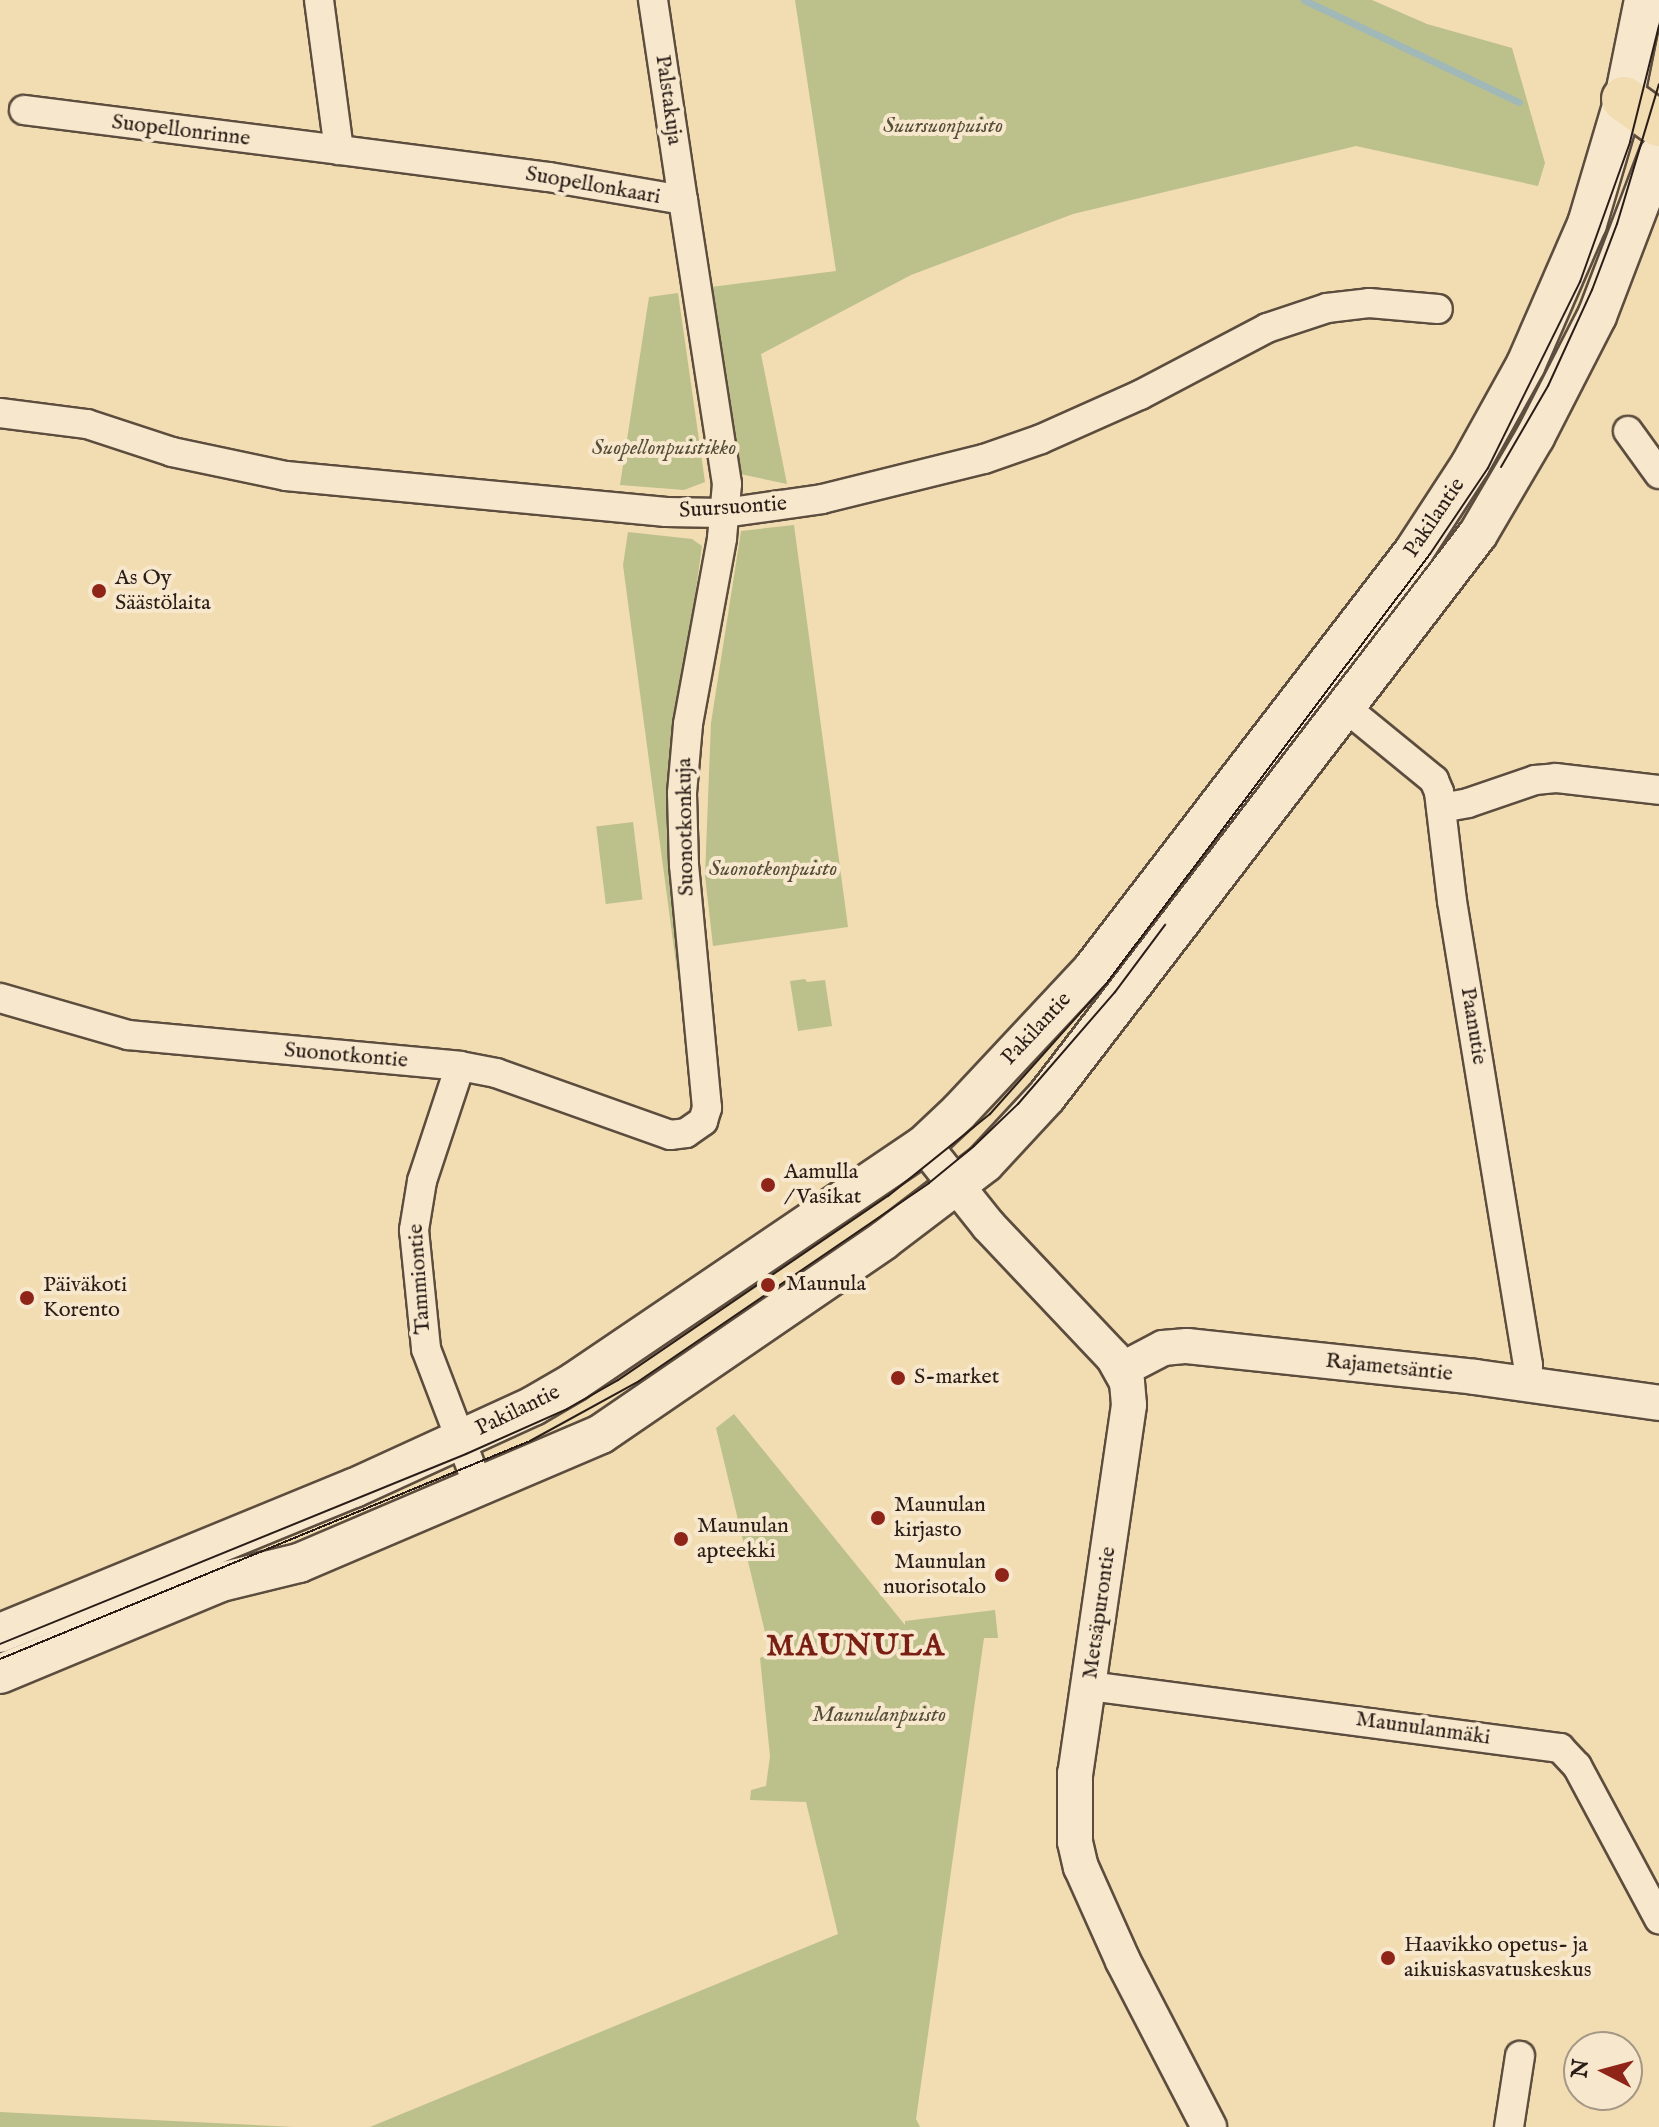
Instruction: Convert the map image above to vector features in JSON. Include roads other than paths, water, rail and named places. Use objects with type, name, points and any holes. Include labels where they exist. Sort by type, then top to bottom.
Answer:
[{"type":"main road","name":"Pakilantie","points":[[0,1633],[354,1488],[574,1382],[924,1145],[998,1073],[1091,971],[1414,551],[1443,508],[1498,416],[1557,298],[1587,224],[1647,105],[1644,0]]},
{"type":"main road","name":"Pakilantie","points":[[0,1674],[184,1596],[244,1575],[299,1563],[576,1446],[629,1418],[884,1240],[1004,1145],[1047,1096],[1478,534],[1535,437],[1597,316],[1659,154]]},
{"type":"street","points":[[319,0],[339,150]]},
{"type":"street","name":"Palstakuja","points":[[653,0],[683,200]]},
{"type":"street","name":"Suopellonrinne","points":[[24,110],[339,150]]},
{"type":"street","name":"Suopellonkaari","points":[[339,150],[548,177],[683,200],[727,484],[724,513]]},
{"type":"street","name":"Suursuontie","points":[[0,413],[87,424],[172,452],[286,476],[641,510],[724,513],[822,499],[984,459],[1041,439],[1140,395],[1267,328],[1327,308],[1369,303],[1438,309]]},
{"type":"street","points":[[1628,431],[1659,474]]},
{"type":"street","name":"Suonotkonkuja","points":[[686,1133],[703,1121],[707,1108],[684,865],[684,757],[724,513]]},
{"type":"street","name":"Paanutie","points":[[1346,708],[1434,780],[1441,808],[1452,901],[1528,1365],[1527,1385]]},
{"type":"street","points":[[1441,808],[1468,803],[1535,780],[1556,778],[1659,790]]},
{"type":"street","name":"Suonotkontie","points":[[0,998],[128,1035],[460,1066],[508,1077],[670,1135],[686,1133]]},
{"type":"street","name":"Tammiontie","points":[[460,1066],[422,1181],[414,1230],[421,1327],[430,1362],[479,1488]]},
{"type":"street","points":[[924,1145],[956,1186],[1123,1369]]},
{"type":"street","name":"Rajametsäntie","points":[[1123,1369],[1163,1348],[1187,1346],[1659,1403]]},
{"type":"street","name":"Metsäpurontie","points":[[1123,1369],[1129,1405],[1073,1790],[1075,1842],[1081,1867],[1123,1961],[1209,2127]]},
{"type":"street","name":"Maunulanmäki","points":[[1089,1686],[1560,1748],[1577,1766],[1659,1919]]},
{"type":"street","points":[[1509,2127],[1520,2056]]},
{"type":"waterway","points":[[1304,0],[1519,102]]},
{"type":"tram line","points":[[0,1644],[466,1454],[567,1409],[618,1380],[888,1196],[990,1114],[1106,984],[1430,554],[1488,468],[1580,282],[1630,142],[1659,26]]},
{"type":"tram line","points":[[1501,467],[1548,386],[1592,290],[1617,224],[1659,84]]},
{"type":"tram line","points":[[0,1659],[530,1441],[639,1381],[929,1183],[974,1146],[1018,1104],[1115,992],[1165,925]]},
{"type":"place","name":"As Oy Säästölaita","points":[[99,591]]},
{"type":"place","name":"Aamulla / Vasikat","points":[[768,1185]]},
{"type":"place","name":"Maunula","points":[[768,1285]]},
{"type":"place","name":"Päiväkoti Korento","points":[[27,1298]]},
{"type":"place","name":"S-market","points":[[898,1378]]},
{"type":"place","name":"Maunulan kirjasto","points":[[878,1518]]},
{"type":"place","name":"Maunulan apteekki","points":[[681,1539]]},
{"type":"place","name":"Maunulan nuorisotalo","points":[[1002,1575]]},
{"type":"place","name":"Haavikko opetus- ja aikuiskasvatuskeskus","points":[[1388,1958]]},
{"type":"district","name":"MAUNULA","points":[[856,1647]]},
{"type":"park label","name":"Suursuonpuisto","points":[[943,127]]},
{"type":"park label","name":"Suopellonpuistikko","points":[[664,449]]},
{"type":"park label","name":"Suonotkonpuisto","points":[[773,870]]},
{"type":"park label","name":"Maunulanpuisto","points":[[879,1716]]}]
